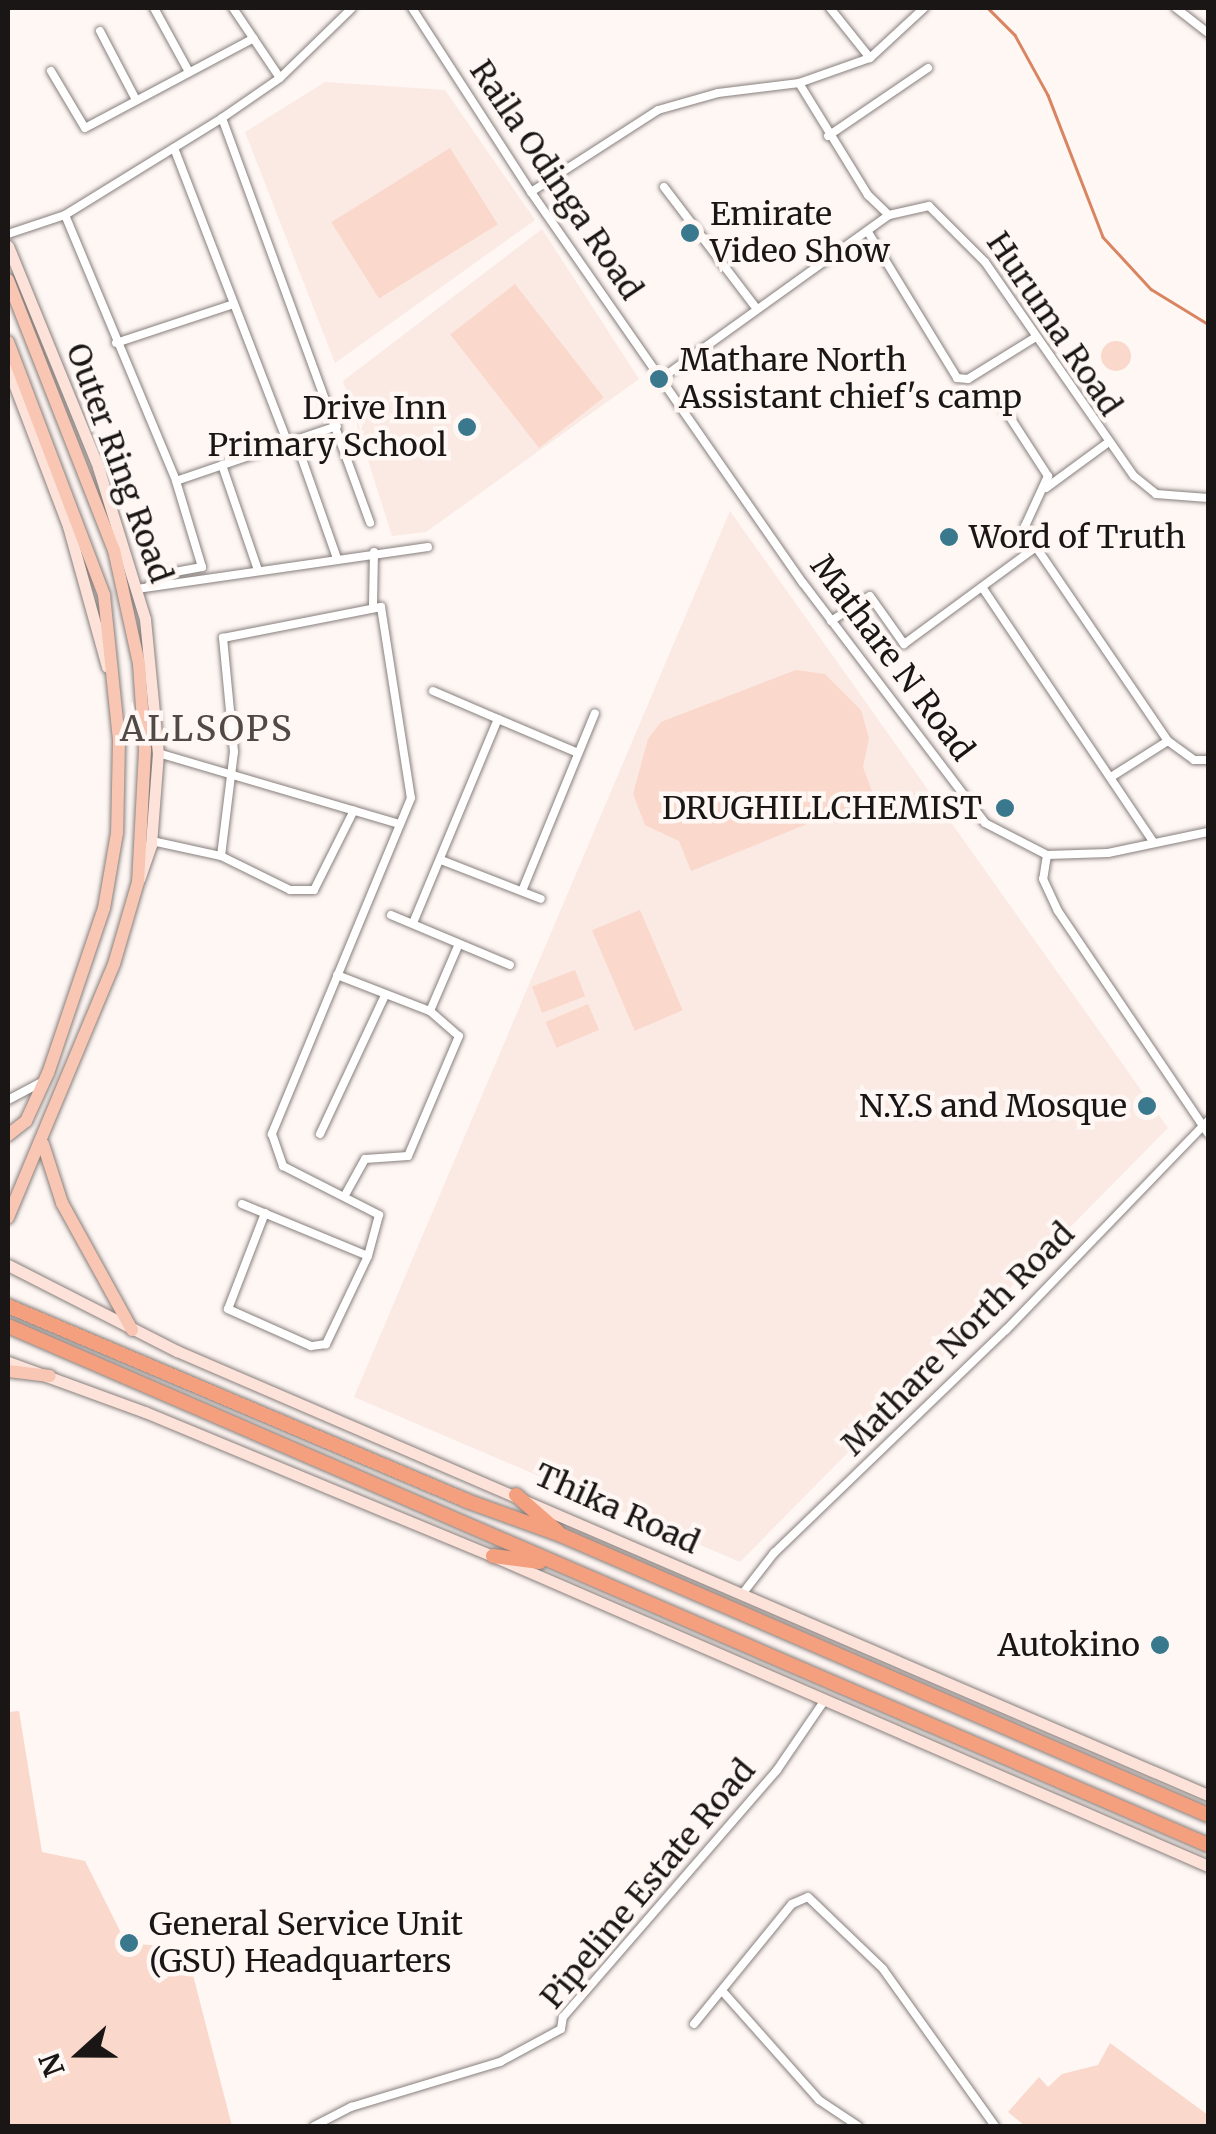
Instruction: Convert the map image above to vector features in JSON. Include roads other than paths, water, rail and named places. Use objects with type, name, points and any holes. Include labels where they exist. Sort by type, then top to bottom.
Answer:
[{"type":"highway","name":"Thika Road","points":[[8,1306],[467,1502],[561,1535],[1208,1816]]},
{"type":"highway","points":[[8,1326],[1208,1846]]},
{"type":"highway","points":[[516,1494],[561,1535]]},
{"type":"highway","points":[[493,1556],[550,1564]]},
{"type":"main road","name":"Outer Ring Road","points":[[8,246],[143,588],[154,672],[158,753],[152,841],[114,964],[44,1144],[8,1218]]},
{"type":"main road","name":"Outer Ring Road","points":[[8,280],[102,513],[126,596],[145,735],[138,882]]},
{"type":"main road","name":"Outer Ring Road","points":[[8,342],[104,595],[114,690],[118,811],[111,876],[86,970],[26,1121],[8,1135]]},
{"type":"main road","name":"Outer Ring Road","points":[[8,368],[68,526],[114,690]]},
{"type":"main road","points":[[44,1144],[62,1203],[132,1330]]},
{"type":"main road","name":"Thika Road","points":[[8,1266],[132,1330],[1208,1794]]},
{"type":"main road","points":[[8,1362],[493,1556],[1208,1866]]},
{"type":"main road","points":[[8,1371],[50,1376]]},
{"type":"street","points":[[154,8],[189,72]]},
{"type":"street","points":[[233,8],[280,78]]},
{"type":"street","points":[[8,234],[65,215],[222,118],[280,78],[352,8]]},
{"type":"street","name":"Raila Odinga Road","points":[[412,8],[531,192],[662,378]]},
{"type":"street","points":[[830,8],[870,58]]},
{"type":"street","points":[[531,192],[658,110],[718,93],[799,83],[870,58],[924,8]]},
{"type":"street","points":[[1176,8],[1208,33]]},
{"type":"street","points":[[100,31],[136,100]]},
{"type":"street","points":[[51,70],[85,128],[254,38]]},
{"type":"street","points":[[828,136],[928,68]]},
{"type":"street","points":[[662,378],[889,215],[828,136],[799,83]]},
{"type":"street","points":[[222,118],[370,523]]},
{"type":"street","points":[[174,148],[337,558]]},
{"type":"street","points":[[664,186],[757,308]]},
{"type":"street","name":"Huruma Road","points":[[889,215],[928,206],[954,225],[1036,337],[1106,444],[1156,494],[1208,498]]},
{"type":"street","points":[[65,215],[176,481],[202,567],[159,575],[143,588]]},
{"type":"street","points":[[868,232],[956,378],[968,380],[1036,337]]},
{"type":"street","points":[[116,344],[234,304]]},
{"type":"street","name":"Mathare N Road","points":[[662,378],[832,621],[986,823],[1047,855]]},
{"type":"street","points":[[1002,406],[1046,471],[1044,489],[1026,526],[1036,547],[1168,741],[1194,760],[1208,760]]},
{"type":"street","points":[[176,481],[337,426]]},
{"type":"street","points":[[1044,489],[1106,444]]},
{"type":"street","points":[[222,464],[258,570]]},
{"type":"street","points":[[143,588],[428,547]]},
{"type":"street","points":[[832,621],[870,596],[904,644],[1036,547]]},
{"type":"street","points":[[373,604],[374,552]]},
{"type":"street","points":[[982,587],[1154,843]]},
{"type":"street","points":[[221,856],[232,773],[224,638],[373,604]]},
{"type":"street","points":[[265,1213],[227,1304],[240,1318],[310,1346],[326,1344],[368,1256],[379,1215],[346,1193],[282,1166],[271,1143],[400,824],[412,777],[384,613],[373,604]]},
{"type":"street","points":[[433,691],[578,753]]},
{"type":"street","points":[[522,891],[595,713]]},
{"type":"street","points":[[413,923],[498,719]]},
{"type":"street","points":[[1111,777],[1168,741]]},
{"type":"street","points":[[158,753],[400,824]]},
{"type":"street","points":[[152,841],[221,856],[290,890],[314,890],[354,810]]},
{"type":"street","points":[[1207,1126],[1055,906],[1043,879],[1047,855],[1154,843],[1208,832]]},
{"type":"street","points":[[441,860],[540,899]]},
{"type":"street","points":[[392,914],[458,946],[510,965]]},
{"type":"street","points":[[430,1011],[458,946]]},
{"type":"street","points":[[337,975],[430,1011],[452,1025],[458,1042],[412,1150],[403,1159],[366,1159],[346,1193]]},
{"type":"street","points":[[320,1134],[385,995]]},
{"type":"street","points":[[8,1100],[44,1080]]},
{"type":"street","name":"Mathare North Road","points":[[743,1593],[774,1554],[1006,1330],[1207,1126]]},
{"type":"street","points":[[242,1204],[368,1256]]},
{"type":"street","name":"Pipeline Estate Road","points":[[314,2126],[342,2111],[500,2062],[561,2029],[563,2017],[777,1770],[824,1701]]},
{"type":"street","points":[[694,2024],[724,1993],[792,1904],[808,1897],[883,1969],[995,2126]]},
{"type":"street","points":[[724,1993],[819,2100],[858,2126]]},
{"type":"waterway","points":[[988,8],[1015,35],[1048,95],[1103,237],[1151,289],[1208,324]]},
{"type":"place","name":"Emirate Video Show","points":[[690,233]]},
{"type":"place","name":"Mathare North Assistant chief's camp","points":[[659,379]]},
{"type":"place","name":"Drive Inn Primary School","points":[[467,427]]},
{"type":"place","name":"Word of Truth","points":[[949,537]]},
{"type":"place","name":"DRUGHILLCHEMIST","points":[[1005,808]]},
{"type":"place","name":"N.Y.S and Mosque","points":[[1147,1106]]},
{"type":"place","name":"Autokino","points":[[1160,1645]]},
{"type":"place","name":"General Service Unit (GSU) Headquarters","points":[[129,1943]]},
{"type":"district","name":"ALLSOPS","points":[[207,729]]}]
